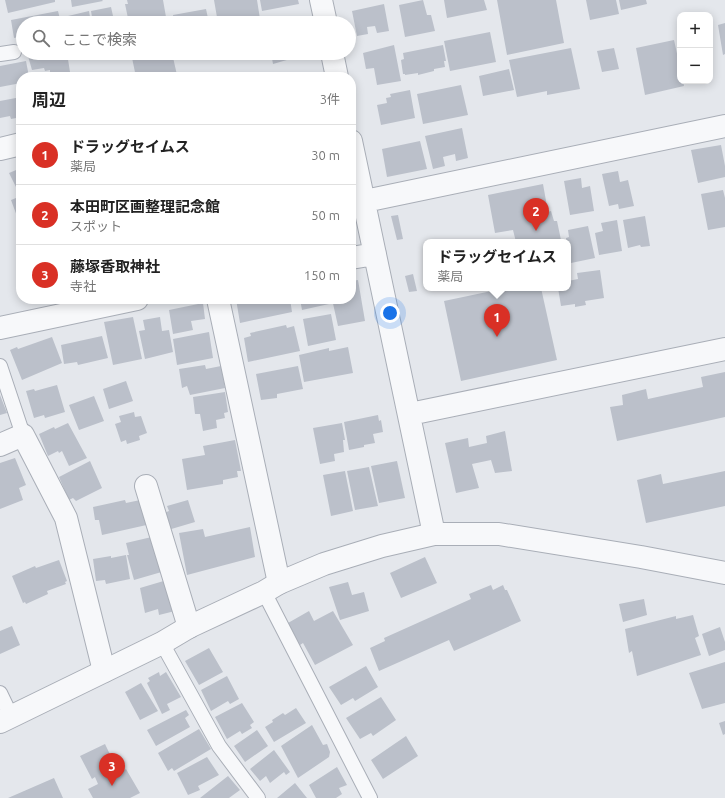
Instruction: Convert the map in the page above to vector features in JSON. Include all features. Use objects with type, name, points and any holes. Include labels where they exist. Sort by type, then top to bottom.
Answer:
[{"type":"street","points":[[321,0],[324,16]]},
{"type":"street","points":[[333,60],[336,72]]},
{"type":"street","points":[[365,201],[725,126]]},
{"type":"street","points":[[0,149],[16,145]]},
{"type":"street","points":[[356,162],[434,534]]},
{"type":"street","points":[[356,257],[375,254]]},
{"type":"street","points":[[0,328],[98,304]]},
{"type":"street","points":[[219,304],[272,587]]},
{"type":"street","points":[[410,414],[725,349]]},
{"type":"street","points":[[0,445],[23,435],[66,518],[104,671]]},
{"type":"street","points":[[146,486],[189,627]]},
{"type":"street","points":[[5,719],[162,643],[189,627],[324,564],[382,546],[434,534],[499,534],[640,557],[725,574]]},
{"type":"lane","points":[[0,54],[14,52]]},
{"type":"lane","points":[[0,366],[23,435]]},
{"type":"lane","points":[[272,587],[370,798]]},
{"type":"lane","points":[[162,643],[219,746],[258,798]]},
{"type":"lane","points":[[0,693],[5,719]]},
{"type":"building","points":[[5,0],[55,0],[55,2],[8,13]]},
{"type":"building","points":[[71,0],[102,0],[103,1],[72,7]]},
{"type":"building","points":[[127,0],[163,0],[166,16],[128,16],[125,4],[128,4]]},
{"type":"building","points":[[214,0],[257,0],[260,16],[217,16]]},
{"type":"building","points":[[260,0],[298,0],[299,4],[262,11]]},
{"type":"building","points":[[423,0],[427,15],[431,15],[435,31],[405,37],[399,5]]},
{"type":"building","points":[[444,0],[484,0],[487,10],[447,18]]},
{"type":"building","points":[[497,0],[556,0],[564,43],[507,55]]},
{"type":"building","points":[[586,0],[616,0],[619,14],[590,20]]},
{"type":"building","points":[[619,0],[646,0],[647,4],[621,10]]},
{"type":"building","points":[[384,4],[389,31],[377,33],[375,26],[367,27],[368,34],[357,36],[356,16],[353,16],[352,11]]},
{"type":"building","points":[[111,7],[113,16],[92,16],[91,11]]},
{"type":"building","points":[[206,9],[208,16],[173,16]]},
{"type":"building","points":[[58,11],[59,16],[32,16]]},
{"type":"building","points":[[89,11],[90,16],[68,16]]},
{"type":"building","points":[[16,19],[16,38],[14,38],[11,20]]},
{"type":"building","points":[[725,23],[725,54],[723,55],[718,25]]},
{"type":"building","points":[[490,32],[496,62],[450,71],[444,41]]},
{"type":"building","points":[[674,40],[677,54],[677,84],[684,84],[684,86],[645,95],[636,48]]},
{"type":"building","points":[[394,45],[401,81],[377,85],[374,68],[366,69],[363,53]]},
{"type":"building","points":[[443,45],[446,61],[444,61],[445,67],[434,69],[434,71],[418,75],[418,73],[403,74],[401,60],[404,59],[403,53]]},
{"type":"building","points":[[571,48],[580,89],[547,95],[547,91],[517,97],[509,60]]},
{"type":"building","points":[[614,48],[619,69],[602,72],[597,51]]},
{"type":"building","points":[[29,60],[68,60],[70,72],[50,72],[50,70],[45,71],[44,68],[32,70]]},
{"type":"building","points":[[132,60],[174,60],[176,72],[135,72]]},
{"type":"building","points":[[272,60],[287,60],[273,64]]},
{"type":"building","points":[[26,61],[28,72],[16,72],[16,84],[0,87],[0,66]]},
{"type":"building","points":[[509,69],[514,90],[483,96],[479,76]]},
{"type":"building","points":[[461,85],[468,115],[423,124],[417,94]]},
{"type":"building","points":[[410,90],[415,118],[381,125],[377,105],[387,103],[386,98],[391,97],[390,94]]},
{"type":"building","points":[[16,98],[16,118],[11,119],[10,116],[0,118],[0,101]]},
{"type":"building","points":[[462,128],[468,158],[456,161],[455,154],[443,157],[445,166],[433,169],[425,136]]},
{"type":"building","points":[[420,141],[427,169],[387,177],[382,149]]},
{"type":"building","points":[[721,145],[725,166],[725,177],[698,183],[691,150]]},
{"type":"building","points":[[16,170],[16,187],[9,173]]},
{"type":"building","points":[[618,171],[620,182],[628,180],[634,206],[619,209],[618,204],[609,206],[602,174]]},
{"type":"building","points":[[581,178],[582,188],[590,186],[594,211],[570,215],[564,181]]},
{"type":"building","points":[[543,184],[548,212],[551,211],[554,221],[557,221],[561,239],[515,239],[513,230],[495,233],[488,195]]},
{"type":"building","points":[[723,190],[725,198],[725,227],[708,230],[701,194]]},
{"type":"building","points":[[16,198],[16,214],[11,200]]},
{"type":"building","points":[[398,215],[403,239],[397,240],[391,216]]},
{"type":"building","points":[[645,216],[650,246],[641,247],[640,245],[628,248],[623,220]]},
{"type":"building","points":[[617,220],[622,251],[599,255],[595,233],[603,231],[601,223]]},
{"type":"building","points":[[588,226],[595,258],[571,263],[571,239],[566,239],[569,237],[568,230]]},
{"type":"building","points":[[600,270],[604,298],[585,301],[586,305],[575,307],[575,304],[561,306],[558,291],[571,291],[571,280],[578,279],[577,273]]},
{"type":"building","points":[[413,274],[417,291],[409,292],[405,276]]},
{"type":"building","points":[[356,280],[358,280],[365,321],[338,326],[333,304],[356,304]]},
{"type":"building","points":[[492,291],[542,291],[557,360],[461,381],[444,301]]},
{"type":"building","points":[[203,304],[205,319],[191,321],[193,330],[173,334],[169,310]]},
{"type":"building","points":[[237,304],[291,304],[292,312],[240,323]]},
{"type":"building","points":[[301,304],[329,304],[302,310]]},
{"type":"building","points":[[331,314],[336,340],[308,346],[303,319]]},
{"type":"building","points":[[133,317],[142,359],[113,365],[104,322]]},
{"type":"building","points":[[160,317],[162,331],[169,330],[173,352],[145,359],[139,331],[145,330],[143,320]]},
{"type":"building","points":[[286,325],[287,328],[294,326],[300,351],[248,362],[244,338],[251,336],[250,333]]},
{"type":"building","points":[[209,332],[213,358],[177,365],[173,339]]},
{"type":"building","points":[[102,336],[108,358],[78,365],[77,362],[64,364],[61,345]]},
{"type":"building","points":[[52,337],[62,363],[22,380],[10,350],[17,347],[18,349]]},
{"type":"building","points":[[348,347],[353,373],[304,382],[299,355],[329,348],[329,351]]},
{"type":"building","points":[[205,365],[206,369],[221,366],[225,388],[190,395],[187,386],[182,388],[179,369]]},
{"type":"building","points":[[298,366],[303,389],[277,394],[277,398],[261,400],[256,374]]},
{"type":"building","points":[[725,372],[725,417],[617,441],[610,407],[623,405],[622,395],[646,389],[648,399],[703,387],[701,377]]},
{"type":"building","points":[[126,381],[133,401],[109,409],[103,389]]},
{"type":"building","points":[[57,385],[65,412],[45,418],[44,415],[34,418],[26,391],[34,389],[35,391]]},
{"type":"building","points":[[225,392],[228,412],[224,413],[225,418],[216,420],[217,428],[203,431],[200,414],[195,414],[193,397]]},
{"type":"building","points":[[0,395],[7,413],[0,415]]},
{"type":"building","points":[[94,396],[104,421],[79,430],[69,405]]},
{"type":"building","points":[[134,412],[135,417],[141,416],[147,433],[139,436],[140,440],[127,444],[126,440],[121,442],[115,424],[121,422],[119,416]]},
{"type":"building","points":[[378,415],[379,421],[381,420],[383,432],[373,434],[375,443],[349,450],[344,422]]},
{"type":"building","points":[[68,423],[87,458],[69,466],[62,451],[59,453],[58,451],[48,456],[39,434],[54,427],[55,429]]},
{"type":"building","points":[[342,423],[345,440],[343,440],[344,452],[334,454],[335,461],[320,464],[313,428]]},
{"type":"building","points":[[505,431],[512,471],[495,473],[491,460],[472,464],[479,488],[456,493],[445,443],[468,438],[469,447],[487,443],[486,436]]},
{"type":"building","points":[[235,440],[241,471],[237,471],[238,477],[223,480],[223,484],[187,490],[182,459],[205,455],[203,446]]},
{"type":"building","points":[[15,458],[26,485],[19,488],[23,500],[0,509],[0,463]]},
{"type":"building","points":[[90,461],[102,488],[76,501],[73,498],[69,500],[59,477]]},
{"type":"building","points":[[397,461],[405,498],[379,503],[371,466]]},
{"type":"building","points":[[369,467],[378,506],[355,510],[347,471]]},
{"type":"building","points":[[345,471],[353,511],[331,516],[323,475]]},
{"type":"building","points":[[725,471],[725,506],[646,523],[637,480],[661,474],[663,484]]},
{"type":"building","points":[[145,499],[151,524],[102,535],[99,520],[95,520],[93,507],[125,500],[126,503]]},
{"type":"building","points":[[188,500],[195,522],[168,530],[164,513],[169,511],[167,506]]},
{"type":"building","points":[[250,527],[255,557],[187,575],[179,533],[203,529],[205,537]]},
{"type":"building","points":[[156,536],[165,571],[134,580],[127,555],[129,555],[126,543]]},
{"type":"building","points":[[126,555],[130,579],[106,584],[105,580],[96,581],[93,559]]},
{"type":"building","points":[[425,557],[437,583],[401,598],[390,573]]},
{"type":"building","points":[[59,560],[67,581],[65,582],[66,584],[47,591],[48,594],[26,604],[25,602],[23,603],[12,576],[35,566],[36,568]]},
{"type":"building","points":[[167,580],[175,611],[159,615],[158,609],[145,613],[140,588]]},
{"type":"building","points":[[348,582],[352,595],[364,592],[369,611],[340,620],[329,587]]},
{"type":"building","points":[[491,585],[493,590],[503,585],[505,590],[507,590],[521,621],[454,651],[449,640],[379,671],[370,648],[385,641],[384,638],[471,599],[469,594]]},
{"type":"building","points":[[644,599],[647,615],[623,622],[619,604]]},
{"type":"building","points":[[309,611],[314,621],[333,611],[353,645],[315,665],[303,643],[300,645],[288,623]]},
{"type":"building","points":[[693,615],[699,636],[695,638],[701,655],[637,676],[632,651],[629,653],[625,629],[676,616],[676,619]]},
{"type":"building","points":[[12,626],[20,645],[0,654],[0,631]]},
{"type":"building","points":[[720,627],[725,642],[725,650],[709,656],[702,634]]},
{"type":"building","points":[[209,648],[223,672],[199,685],[185,661]]},
{"type":"building","points":[[725,662],[725,703],[702,709],[689,673]]},
{"type":"building","points":[[366,666],[378,687],[355,701],[353,698],[341,705],[329,687]]},
{"type":"building","points":[[159,672],[160,676],[166,672],[181,697],[167,704],[170,710],[162,714],[147,683],[150,681],[148,678]]},
{"type":"building","points":[[227,676],[239,699],[230,704],[228,701],[211,711],[201,690]]},
{"type":"building","points":[[141,683],[158,711],[140,720],[125,692]]},
{"type":"building","points":[[381,697],[396,720],[373,736],[371,733],[360,739],[346,718]]},
{"type":"building","points":[[242,703],[254,722],[250,725],[252,728],[242,734],[240,731],[227,739],[215,717]]},
{"type":"building","points":[[296,708],[306,723],[274,742],[265,727],[273,722],[272,720],[283,713],[285,715]]},
{"type":"building","points":[[186,710],[189,715],[185,718],[190,727],[156,746],[147,730]]},
{"type":"building","points":[[725,721],[725,734],[723,735],[719,723]]},
{"type":"building","points":[[312,725],[323,745],[327,744],[330,752],[329,757],[298,778],[281,746]]},
{"type":"building","points":[[199,729],[211,749],[174,771],[172,768],[168,771],[158,753]]},
{"type":"building","points":[[257,730],[268,746],[245,762],[234,746]]},
{"type":"building","points":[[406,736],[418,756],[383,779],[371,760]]},
{"type":"building","points":[[105,744],[116,767],[114,768],[117,775],[126,769],[140,793],[130,798],[93,798],[88,789],[98,784],[95,777],[92,779],[80,756]]},
{"type":"building","points":[[274,750],[290,772],[286,775],[284,772],[270,783],[266,776],[260,781],[250,769]]},
{"type":"building","points":[[207,757],[219,775],[198,786],[200,790],[188,795],[177,773]]},
{"type":"building","points":[[337,767],[347,785],[339,788],[342,794],[336,798],[316,798],[309,785]]},
{"type":"building","points":[[228,776],[240,790],[229,798],[200,798]]},
{"type":"building","points":[[54,778],[63,798],[8,798]]},
{"type":"building","points":[[295,783],[307,798],[277,798]]},
{"type":"place","name":"本田町区画整理記念館","points":[[536,231]]},
{"type":"place","name":"ドラッグセイムス","points":[[497,337]]},
{"type":"place","name":"藤塚香取神社","points":[[112,786]]}]
